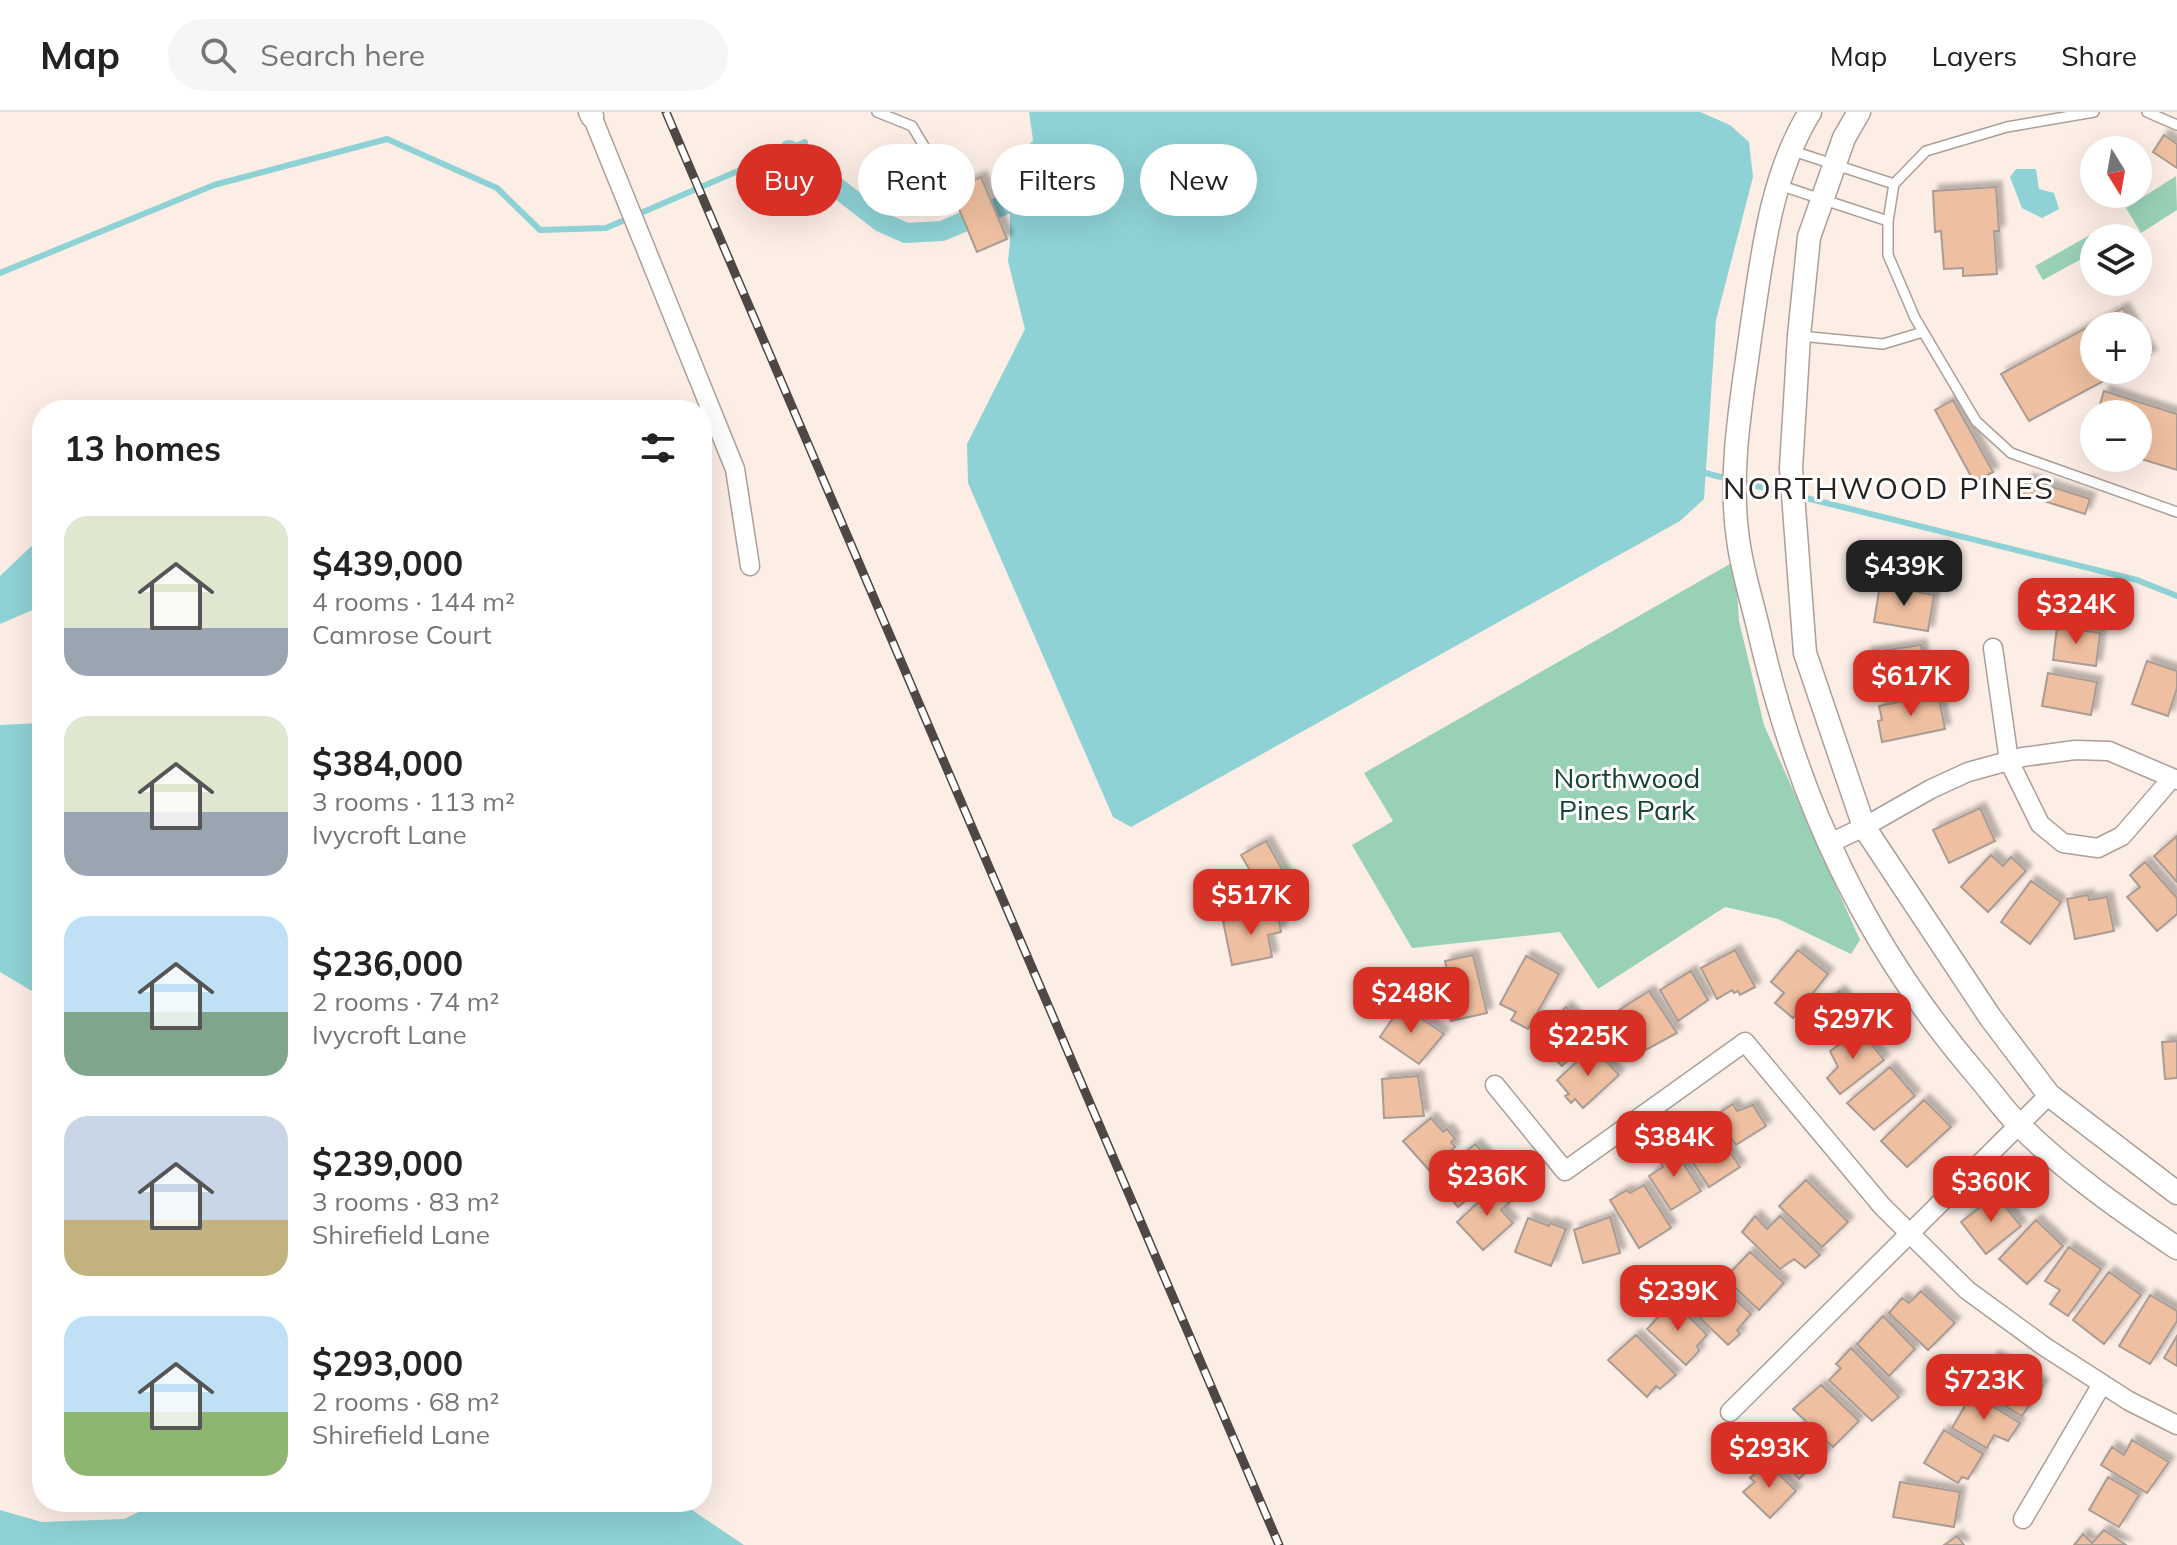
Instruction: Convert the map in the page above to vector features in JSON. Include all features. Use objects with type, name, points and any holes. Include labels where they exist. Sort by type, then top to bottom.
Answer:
[{"type":"street","points":[[1810,112],[1790,150],[1764,238],[1736,454],[1738,539],[1787,739],[1848,886],[1909,990],[1944,1037],[2018,1124],[2089,1185],[2177,1248]]},
{"type":"street","points":[[1859,112],[1844,138],[1809,237],[1799,336],[1791,468],[1805,653],[1864,827],[1990,1017],[2049,1095],[2177,1193]]},
{"type":"street","points":[[591,114],[707,400]]},
{"type":"street","points":[[712,412],[735,469],[750,566]]},
{"type":"street","points":[[1828,844],[1968,772],[2009,761],[2075,750],[2109,751],[2175,779],[2122,836],[2098,848],[2063,843],[2040,824],[2009,761],[1993,648]]},
{"type":"street","points":[[1495,1085],[1565,1171],[1745,1042],[1842,1159],[1967,1290],[2102,1384],[2177,1425]]},
{"type":"street","points":[[1730,1412],[2049,1095]]},
{"type":"street","points":[[2023,1519],[2102,1384]]},
{"type":"lane","points":[[877,112],[912,126],[923,144]]},
{"type":"lane","points":[[2094,112],[2007,127],[1926,151],[1894,184],[1888,221],[1888,255],[1923,332],[1976,421],[2011,453],[2177,512]]},
{"type":"lane","points":[[2147,112],[2177,125]]},
{"type":"lane","points":[[1790,150],[1894,184]]},
{"type":"lane","points":[[1779,185],[1888,221]]},
{"type":"lane","points":[[1799,336],[1883,344],[1923,332]]},
{"type":"green space","points":[[2176,176],[2177,210],[2152,226],[2136,224],[2126,208],[2152,208],[2152,191]]},
{"type":"green space","points":[[2080,241],[2080,260],[2043,280],[2035,266]]},
{"type":"green space","name":"Northwood Pines Park","points":[[1735,561],[1739,621],[1764,725],[1860,940],[1851,954],[1778,919],[1725,907],[1598,989],[1560,932],[1412,948],[1352,845],[1393,821],[1364,773]]},
{"type":"water","points":[[1029,112],[1700,112],[1730,125],[1749,142],[1753,177],[1716,320],[1704,499],[1680,521],[1131,827],[1113,817],[968,483],[967,444],[1025,329],[1008,261],[1010,216],[1124,216],[1124,144],[1030,144],[1033,140]]},
{"type":"water","points":[[2016,169],[2036,169],[2039,189],[2054,193],[2059,209],[2042,218],[2022,208],[2010,177]]},
{"type":"water","points":[[32,546],[32,610],[0,624],[0,576]]},
{"type":"water","points":[[32,723],[32,991],[0,972],[0,725]]},
{"type":"water","points":[[0,1510],[42,1522],[124,1519],[139,1512],[695,1512],[744,1545],[0,1545]]},
{"type":"building","points":[[2164,135],[2177,144],[2177,168],[2153,152]]},
{"type":"building","points":[[981,177],[991,201],[991,216],[997,216],[1007,239],[977,252],[962,216],[975,216],[975,180]]},
{"type":"building","points":[[1996,187],[1999,231],[1994,231],[1997,274],[1963,276],[1963,268],[1944,269],[1941,231],[1935,232],[1933,191]]},
{"type":"building","points":[[2080,331],[2080,384],[2098,384],[2029,421],[2001,374]]},
{"type":"building","points":[[2104,391],[2133,400],[2101,400]]},
{"type":"building","points":[[1953,400],[1993,472],[1974,482],[1935,410]]},
{"type":"building","points":[[2152,406],[2177,414],[2177,470],[2152,462]]},
{"type":"building","points":[[2027,479],[2090,499],[2085,514],[2022,494]]},
{"type":"building","points":[[1880,585],[1934,595],[1928,631],[1874,622]]},
{"type":"building","points":[[2057,627],[2100,633],[2096,666],[2053,660]]},
{"type":"building","points":[[1921,645],[1926,678],[1871,686],[1866,653]]},
{"type":"building","points":[[2147,661],[2177,671],[2177,688],[2168,716],[2132,704]]},
{"type":"building","points":[[2048,673],[2097,682],[2091,715],[2042,706]]},
{"type":"building","points":[[1938,694],[1945,729],[1882,742],[1879,706]]},
{"type":"building","points":[[1980,808],[1995,841],[1949,863],[1933,830]]},
{"type":"building","points":[[2177,836],[2177,882],[2154,856]]},
{"type":"building","points":[[1266,841],[1295,892],[1271,906],[1241,855]]},
{"type":"building","points":[[1991,855],[2003,866],[2011,857],[2026,871],[1988,912],[1961,887]]},
{"type":"building","points":[[2145,862],[2177,898],[2177,914],[2157,931],[2127,897],[2140,887],[2130,875]]},
{"type":"building","points":[[2031,881],[2061,902],[2030,944],[2001,922]]},
{"type":"building","points":[[2088,895],[2089,900],[2107,897],[2114,931],[2075,939],[2067,899]]},
{"type":"building","points":[[1277,910],[1281,932],[1268,935],[1272,957],[1232,965],[1223,921]]},
{"type":"building","points":[[1735,950],[1755,987],[1740,995],[1732,990],[1717,999],[1701,968]]},
{"type":"building","points":[[1798,950],[1828,974],[1793,1018],[1775,1003],[1784,993],[1771,982]]},
{"type":"building","points":[[1473,955],[1487,1013],[1451,1021],[1439,976],[1448,975],[1445,961]]},
{"type":"building","points":[[1526,956],[1559,974],[1528,1029],[1511,1020],[1516,1012],[1500,1004]]},
{"type":"building","points":[[1691,971],[1708,1000],[1678,1021],[1660,990]]},
{"type":"building","points":[[1649,991],[1677,1033],[1642,1052],[1616,1012]]},
{"type":"building","points":[[1840,991],[1861,1020],[1829,1043],[1824,1036],[1819,1039],[1816,1034],[1808,1039],[1796,1022]]},
{"type":"building","points":[[1402,1005],[1444,1034],[1419,1064],[1380,1037]]},
{"type":"building","points":[[1566,1007],[1594,1036],[1562,1066],[1540,1044],[1542,1040],[1538,1035]]},
{"type":"building","points":[[1860,1030],[1884,1060],[1840,1094],[1827,1078],[1838,1067],[1830,1051]]},
{"type":"building","points":[[2177,1041],[2177,1078],[2165,1079],[2162,1042]]},
{"type":"building","points":[[1593,1047],[1619,1075],[1583,1108],[1575,1099],[1571,1103],[1565,1096],[1569,1094],[1557,1080]]},
{"type":"building","points":[[1890,1067],[1915,1096],[1874,1130],[1847,1103]]},
{"type":"building","points":[[1418,1076],[1424,1116],[1384,1118],[1382,1079]]},
{"type":"building","points":[[1924,1100],[1951,1127],[1907,1167],[1881,1141]]},
{"type":"building","points":[[1733,1104],[1737,1111],[1753,1105],[1766,1126],[1736,1145],[1716,1115]]},
{"type":"building","points":[[1431,1118],[1443,1132],[1447,1129],[1455,1139],[1451,1142],[1455,1147],[1429,1170],[1403,1141]]},
{"type":"building","points":[[1709,1121],[1740,1167],[1709,1187],[1679,1141]]},
{"type":"building","points":[[1670,1143],[1701,1191],[1671,1210],[1649,1176],[1663,1167],[1655,1153]]},
{"type":"building","points":[[1475,1144],[1501,1171],[1458,1207],[1434,1179]]},
{"type":"building","points":[[1806,1180],[1848,1222],[1822,1247],[1779,1206]]},
{"type":"building","points":[[1498,1184],[1512,1200],[1501,1210],[1513,1223],[1483,1250],[1457,1222]]},
{"type":"building","points":[[1644,1185],[1671,1228],[1639,1248],[1610,1200]]},
{"type":"building","points":[[1996,1195],[2021,1226],[1986,1254],[1961,1222]]},
{"type":"building","points":[[1755,1216],[1767,1229],[1780,1216],[1820,1255],[1805,1268],[1794,1259],[1780,1269],[1742,1232]]},
{"type":"building","points":[[1610,1217],[1620,1253],[1583,1263],[1574,1230]]},
{"type":"building","points":[[1528,1218],[1566,1229],[1551,1266],[1515,1252]]},
{"type":"building","points":[[2036,1220],[2063,1246],[2027,1284],[1999,1259]]},
{"type":"building","points":[[2069,1247],[2101,1269],[2068,1316],[2050,1304],[2060,1290],[2045,1281]]},
{"type":"building","points":[[1750,1252],[1784,1283],[1759,1310],[1725,1278]]},
{"type":"building","points":[[2109,1272],[2141,1295],[2104,1344],[2073,1320]]},
{"type":"building","points":[[1726,1291],[1751,1314],[1737,1330],[1740,1334],[1728,1345],[1700,1318]]},
{"type":"building","points":[[1921,1291],[1955,1323],[1928,1350],[1889,1313],[1902,1298],[1909,1303]]},
{"type":"building","points":[[2150,1295],[2177,1311],[2177,1321],[2150,1364],[2119,1346]]},
{"type":"building","points":[[1673,1301],[1707,1335],[1697,1346],[1699,1351],[1686,1365],[1647,1329]]},
{"type":"building","points":[[1883,1316],[1915,1349],[1889,1376],[1857,1344]]},
{"type":"building","points":[[1636,1335],[1676,1375],[1660,1389],[1656,1386],[1647,1397],[1608,1360]]},
{"type":"building","points":[[2177,1336],[2177,1366],[2164,1358]]},
{"type":"building","points":[[1851,1348],[1899,1397],[1872,1421],[1829,1380],[1841,1368],[1836,1364]]},
{"type":"building","points":[[1994,1356],[2043,1385],[2022,1416],[1974,1388]]},
{"type":"building","points":[[1821,1385],[1859,1421],[1833,1447],[1793,1409]]},
{"type":"building","points":[[1972,1394],[2020,1423],[2008,1441],[1994,1435],[1987,1448],[1952,1428]]},
{"type":"building","points":[[1800,1426],[1827,1452],[1799,1479],[1775,1453]]},
{"type":"building","points":[[1944,1430],[1983,1454],[1968,1479],[1962,1477],[1958,1483],[1924,1463]]},
{"type":"building","points":[[2132,1440],[2169,1462],[2147,1493],[2101,1465],[2112,1447],[2124,1455]]},
{"type":"building","points":[[1767,1462],[1796,1491],[1770,1518],[1743,1492],[1755,1482],[1750,1478]]},
{"type":"building","points":[[2108,1477],[2139,1495],[2119,1527],[2089,1510]]},
{"type":"building","points":[[1900,1482],[1960,1492],[1954,1527],[1893,1517]]},
{"type":"building","points":[[2104,1530],[2126,1545],[2074,1545],[2083,1534],[2092,1543]]},
{"type":"building","points":[[1957,1536],[1964,1545],[1944,1545]]},
{"type":"waterway","points":[[0,273],[214,185],[387,139],[497,188],[540,230],[606,228],[805,142]]},
{"type":"waterway","points":[[842,191],[881,222],[906,233],[942,231],[991,210]]},
{"type":"waterway","points":[[1701,472],[1729,479]]},
{"type":"waterway","points":[[1740,482],[1787,493]]},
{"type":"waterway","points":[[1798,496],[2137,580],[2177,596]]},
{"type":"railway","points":[[666,112],[1279,1545]]},
{"type":"district","name":"NORTHWOOD PINES","points":[[1889,489]]}]
